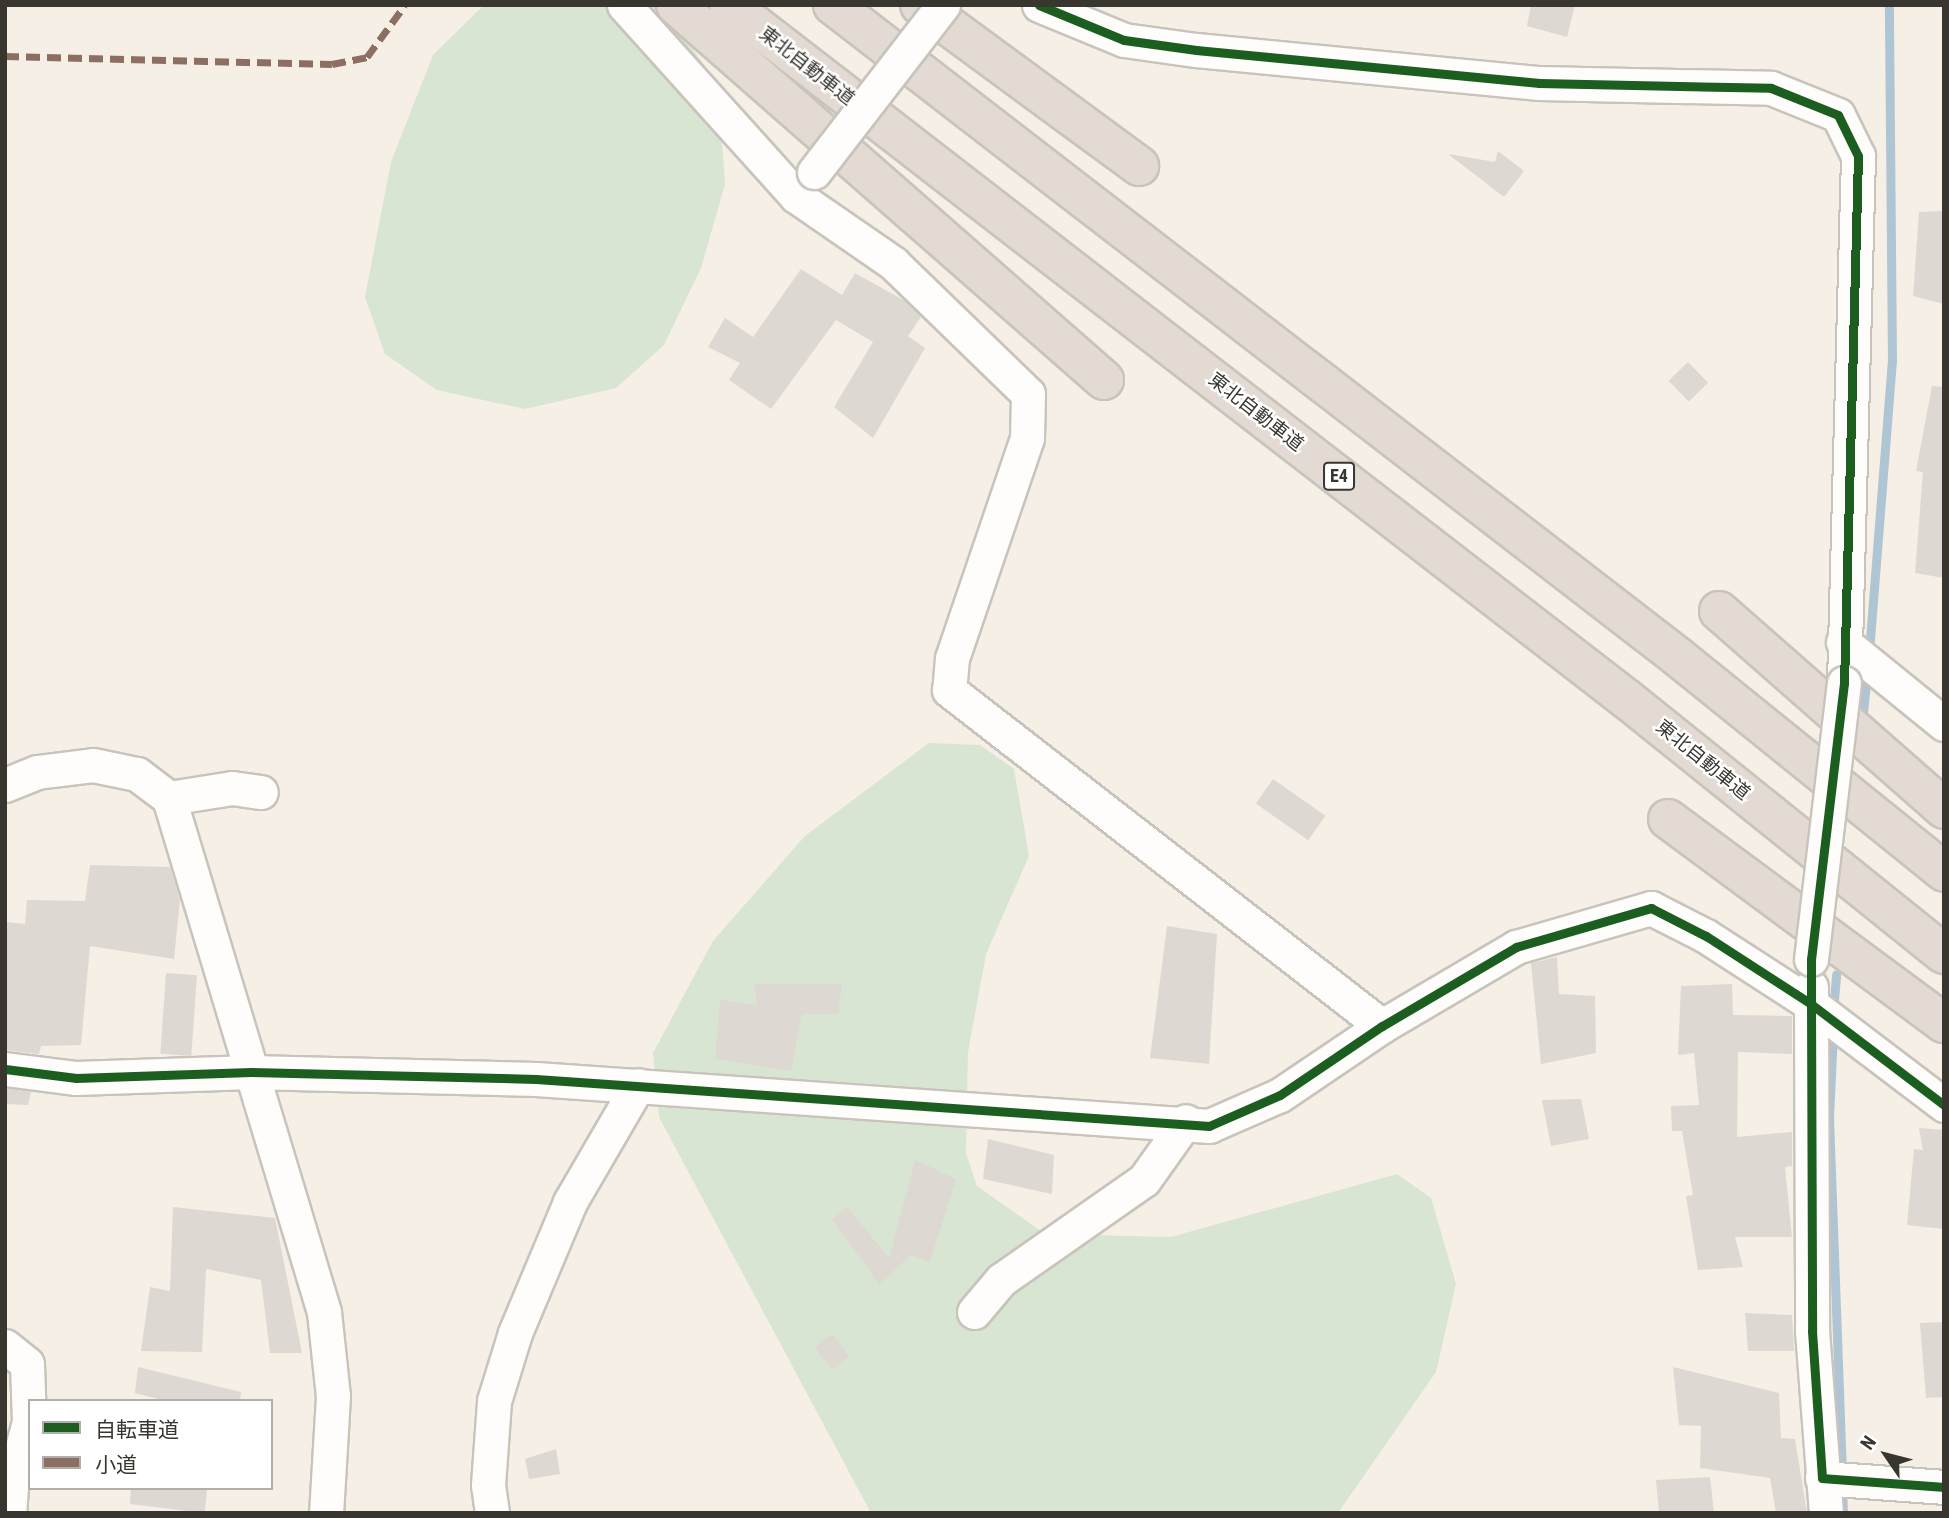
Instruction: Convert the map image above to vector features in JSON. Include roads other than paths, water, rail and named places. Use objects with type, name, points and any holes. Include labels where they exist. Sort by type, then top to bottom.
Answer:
[{"type":"highway","points":[[676,5],[1104,380]]},
{"type":"highway","name":"東北自動車道","points":[[730,5],[1628,700],[1944,954]]},
{"type":"highway","points":[[833,5],[1678,657],[1944,872]]},
{"type":"highway","points":[[920,5],[1139,166]]},
{"type":"highway","points":[[1719,611],[1944,809]]},
{"type":"highway","points":[[1668,819],[1944,1023]]},
{"type":"street","points":[[624,5],[805,184],[893,263],[1028,394],[1027,438],[952,658],[949,690],[1382,1026]]},
{"type":"street","points":[[805,184],[943,5]]},
{"type":"street","points":[[1050,8],[1124,40],[1196,50],[1539,83],[1771,88],[1838,115],[1858,156],[1844,683],[1811,959],[1817,1007],[1812,1317],[1827,1478],[1826,1513]]},
{"type":"street","points":[[1843,642],[1944,724]]},
{"type":"street","points":[[5,785],[37,772],[93,765],[137,774],[169,798],[324,1312],[333,1396],[326,1513]]},
{"type":"street","points":[[169,798],[232,788],[261,792]]},
{"type":"street","points":[[5,1069],[76,1078],[251,1072],[638,1085],[1186,1121],[1209,1126],[1280,1096],[1382,1026],[1516,947],[1651,908],[1706,936],[1817,1007],[1944,1105]]},
{"type":"street","points":[[492,1513],[488,1485],[494,1401],[515,1333],[570,1202],[638,1085]]},
{"type":"street","points":[[974,1312],[1001,1280],[1144,1180],[1186,1121]]},
{"type":"street","points":[[5,1346],[27,1364],[28,1399]]},
{"type":"street","points":[[9,1513],[11,1487],[28,1426]]},
{"type":"street","points":[[1827,1478],[1944,1487]]},
{"type":"waterway","points":[[1869,652],[1892,362],[1889,5]]},
{"type":"waterway","points":[[1863,713],[1867,673]]},
{"type":"waterway","points":[[1833,1011],[1836,974]]},
{"type":"waterway","points":[[1833,1032],[1829,1118],[1842,1473]]},
{"type":"waterway","points":[[1842,1487],[1843,1513]]}]
